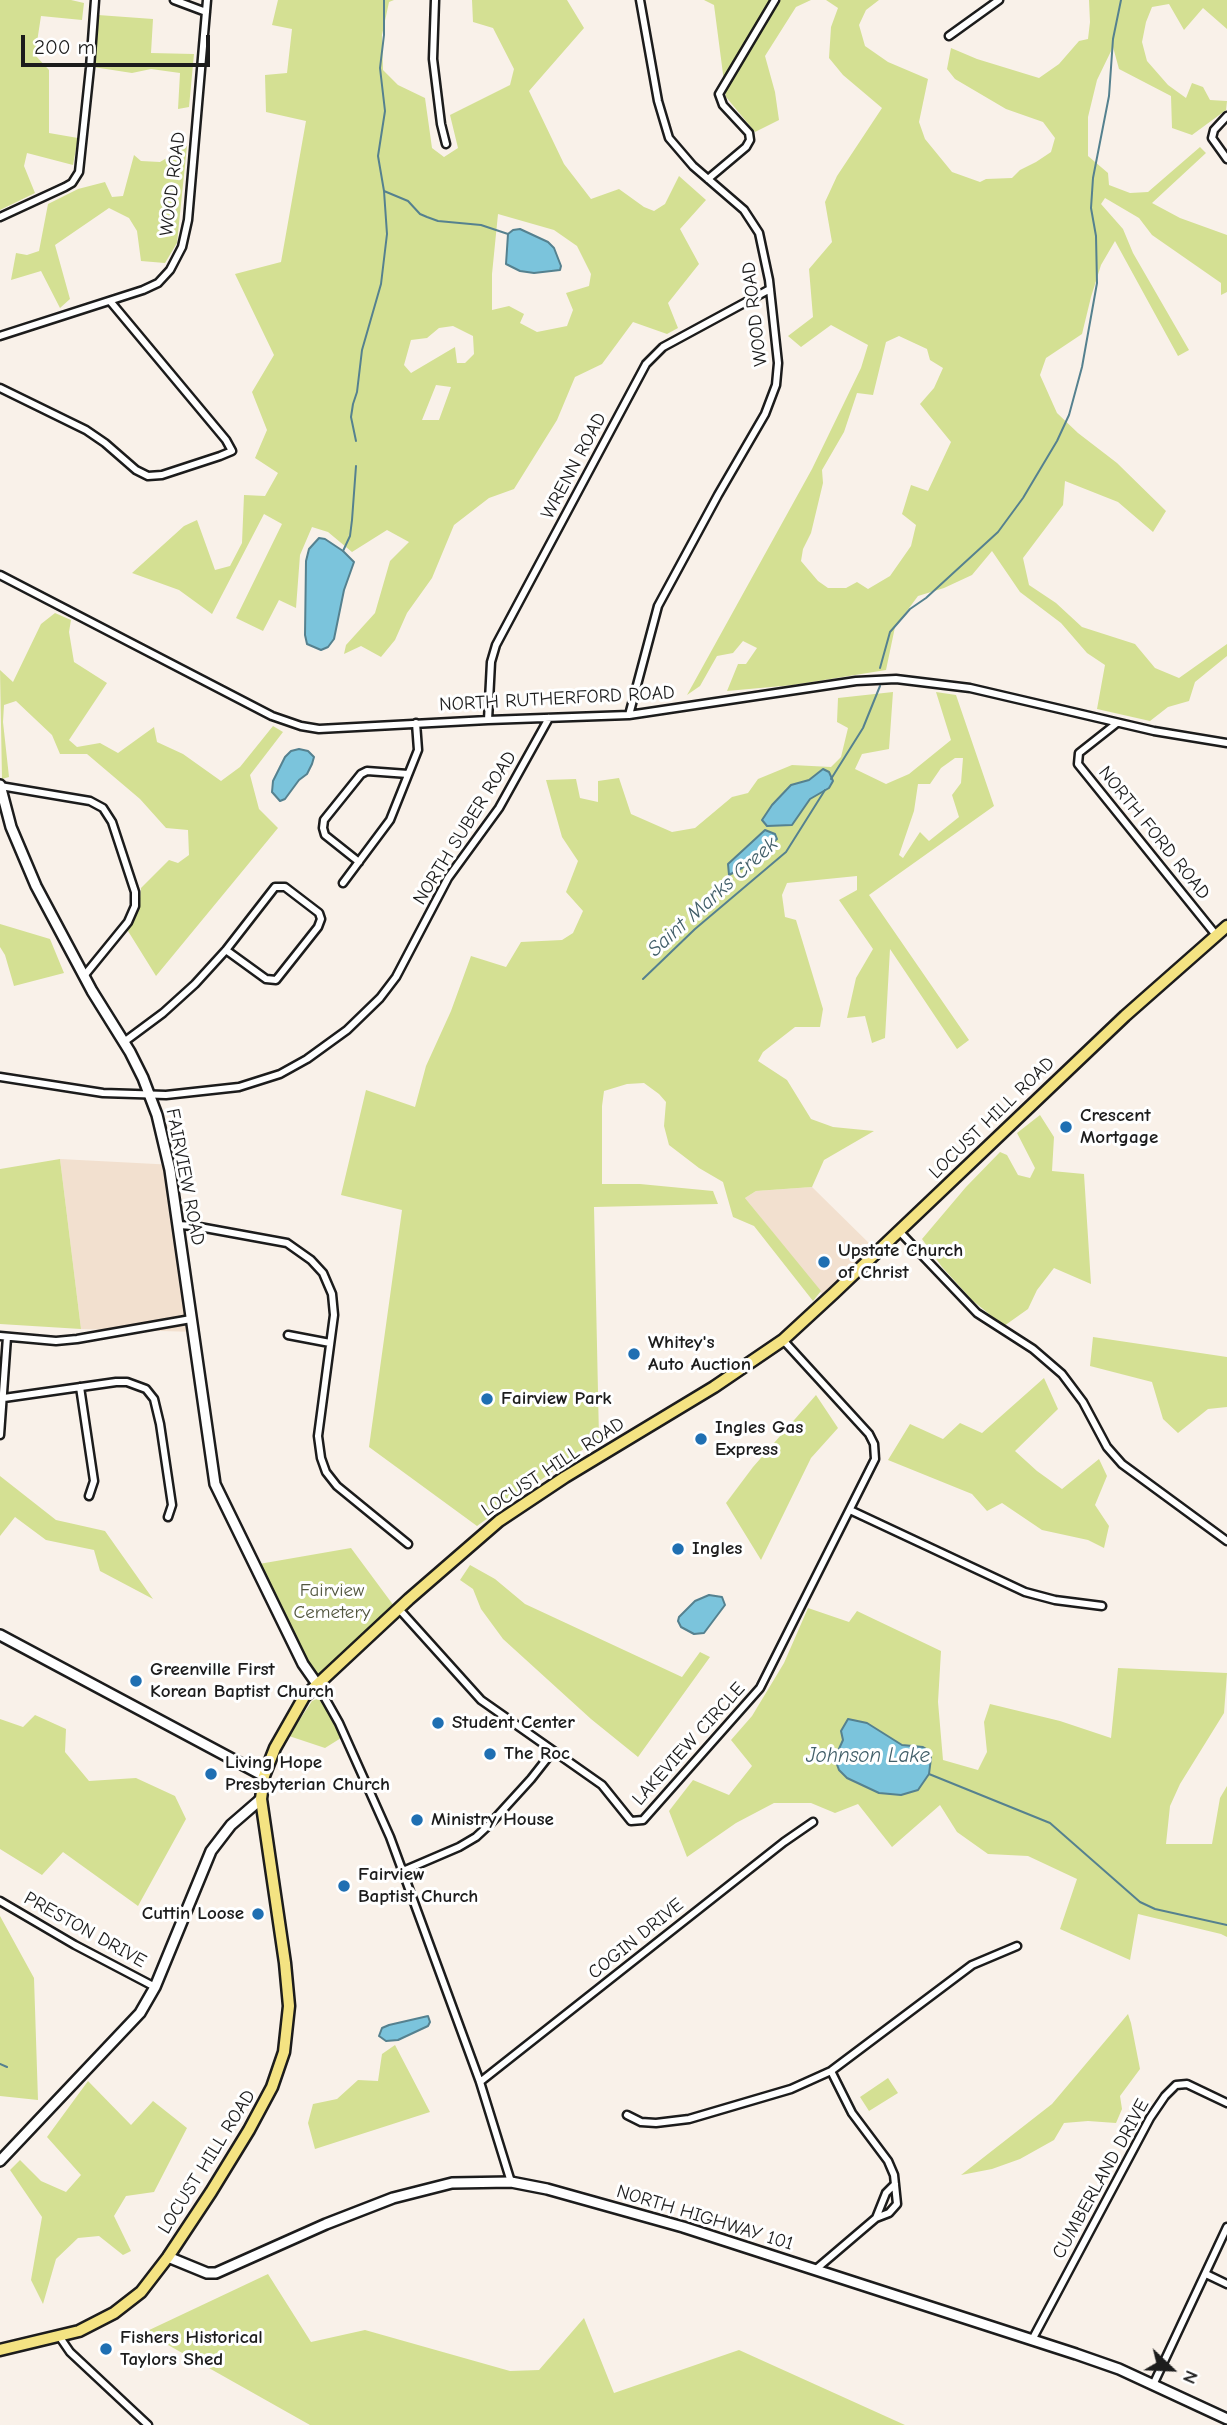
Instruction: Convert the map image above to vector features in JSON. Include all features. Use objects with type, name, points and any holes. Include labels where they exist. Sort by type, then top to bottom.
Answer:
[{"type":"main road","name":"LOCUST HILL ROAD","points":[[0,2350],[79,2330],[114,2313],[141,2292],[168,2257],[250,2130],[272,2087],[284,2052],[289,2006],[261,1799],[264,1776],[275,1748],[303,1697],[470,1544],[522,1505],[714,1387],[783,1339],[1125,1016],[1227,926]]},
{"type":"street","points":[[0,217],[65,187],[72,183],[79,172],[95,0]]},
{"type":"street","points":[[174,0],[206,12]]},
{"type":"street","name":"WOOD ROAD","points":[[0,336],[158,283],[170,270],[182,247],[188,220],[207,0]]},
{"type":"street","points":[[435,0],[433,58],[446,144]]},
{"type":"street","name":"WOOD ROAD","points":[[629,715],[658,606],[765,414],[774,394],[778,363],[770,289],[762,243],[755,224],[744,210],[676,148],[666,132],[640,0]]},
{"type":"street","points":[[708,179],[746,147],[750,140],[747,130],[723,105],[719,94],[775,0]]},
{"type":"street","points":[[949,36],[999,0]]},
{"type":"street","points":[[1227,116],[1214,130],[1212,138],[1227,159]]},
{"type":"street","name":"WRENN ROAD","points":[[488,720],[491,662],[496,645],[646,363],[663,347],[770,289]]},
{"type":"street","points":[[0,388],[86,430],[136,470],[148,476],[162,475],[232,451],[226,440],[110,301]]},
{"type":"street","name":"NORTH RUTHERFORD ROAD","points":[[0,575],[285,722],[310,728],[337,730],[416,723],[629,715],[856,681],[896,679],[970,688],[1117,723],[1227,743]]},
{"type":"street","name":"NORTH SUBER ROAD","points":[[0,1077],[103,1093],[150,1095],[220,1091],[258,1082],[307,1059],[346,1030],[380,998],[396,977],[448,878],[499,808],[550,718]]},
{"type":"street","points":[[343,883],[390,820],[418,750],[416,723]]},
{"type":"street","name":"NORTH FORD ROAD","points":[[1117,723],[1079,753],[1078,764],[1216,935]]},
{"type":"street","points":[[359,862],[325,835],[324,820],[361,774],[368,771],[408,774]]},
{"type":"street","points":[[0,785],[90,801],[103,808],[112,822],[135,892],[135,906],[128,922],[84,976]]},
{"type":"street","name":"FAIRVIEW ROAD","points":[[0,785],[26,866],[84,976],[124,1042],[150,1095],[165,1146],[215,1484],[303,1664],[317,1684]]},
{"type":"street","points":[[124,1042],[179,999],[226,950],[271,891],[278,886],[285,887],[320,916],[318,927],[276,980],[266,979],[226,950]]},
{"type":"street","points":[[178,1225],[278,1240],[300,1250],[319,1268],[332,1294],[334,1315],[318,1436],[323,1466],[344,1493],[408,1544]]},
{"type":"street","points":[[899,1231],[977,1313],[1033,1349],[1062,1374],[1083,1402],[1107,1447],[1122,1464],[1227,1541]]},
{"type":"street","points":[[0,1435],[4,1398],[4,1336],[56,1341],[191,1319]]},
{"type":"street","points":[[288,1335],[330,1343]]},
{"type":"street","name":"LAKEVIEW CIRCLE","points":[[399,1609],[481,1700],[602,1785],[631,1821],[643,1820],[760,1688],[874,1462],[874,1444],[869,1434],[783,1339]]},
{"type":"street","points":[[4,1398],[127,1382],[146,1389],[158,1411],[173,1505],[168,1517]]},
{"type":"street","points":[[80,1387],[94,1481],[89,1496]]},
{"type":"street","points":[[850,1510],[1025,1592],[1055,1600],[1102,1606]]},
{"type":"street","points":[[0,1635],[264,1776]]},
{"type":"street","points":[[317,1684],[340,1723],[358,1762],[403,1871],[480,2082],[511,2182]]},
{"type":"street","points":[[403,1871],[459,1847],[476,1836],[516,1796],[553,1751]]},
{"type":"street","points":[[0,2161],[129,2028],[146,2005],[211,1851],[230,1825],[261,1799]]},
{"type":"street","name":"COGIN DRIVE","points":[[480,2082],[776,1848],[813,1822]]},
{"type":"street","name":"PRESTON DRIVE","points":[[0,1900],[75,1945],[155,1987]]},
{"type":"street","points":[[627,2115],[641,2122],[656,2123],[689,2119],[791,2089],[831,2071],[972,1965],[1017,1946]]},
{"type":"street","points":[[815,2270],[876,2218],[889,2213],[897,2204],[894,2175],[888,2161],[852,2113],[831,2071]]},
{"type":"street","name":"CUMBERLAND DRIVE","points":[[1032,2340],[1144,2130],[1165,2096],[1176,2085],[1187,2084],[1227,2103]]},
{"type":"street","name":"NORTH HIGHWAY 101","points":[[168,2257],[207,2273],[216,2273],[326,2224],[393,2198],[452,2183],[511,2182],[547,2189],[683,2227],[1095,2360],[1227,2419]]},
{"type":"street","points":[[876,2218],[886,2193],[895,2184]]},
{"type":"street","points":[[1153,2385],[1227,2227]]},
{"type":"street","points":[[1206,2274],[1227,2284]]},
{"type":"street","points":[[60,2336],[70,2352],[148,2425]]},
{"type":"shaded area","points":[[60,1159],[175,1165],[199,1332],[81,1329]]},
{"type":"shaded area","points":[[812,1187],[876,1250],[825,1298],[745,1198],[756,1191]]},
{"type":"green space","points":[[0,0],[71,0],[84,3],[82,20],[41,16],[35,55],[49,70],[49,133],[78,138],[73,165],[27,153],[24,166],[35,193],[0,210]]},
{"type":"green space","points":[[278,0],[394,0],[389,2],[382,35],[383,70],[398,85],[425,98],[432,148],[444,157],[458,148],[450,115],[510,85],[514,69],[493,28],[473,22],[472,0],[567,0],[584,28],[529,91],[564,164],[591,199],[619,189],[654,211],[665,204],[679,176],[706,200],[680,229],[699,264],[668,303],[678,328],[667,334],[633,322],[602,364],[575,377],[557,420],[514,489],[489,498],[454,525],[432,578],[407,613],[395,640],[381,657],[361,646],[344,654],[346,645],[375,613],[390,561],[409,542],[387,530],[352,552],[328,532],[312,527],[300,555],[296,608],[279,600],[263,631],[236,618],[282,524],[264,514],[212,614],[179,590],[132,573],[184,526],[197,520],[215,570],[230,566],[242,543],[244,495],[265,496],[278,473],[255,458],[267,430],[252,392],[274,355],[235,274],[281,262],[306,121],[266,112],[265,75],[287,73],[292,29],[272,25]],"holes":[[[498,214],[554,230],[577,246],[591,274],[589,286],[566,293],[573,310],[567,326],[537,332],[520,323],[524,314],[509,306],[492,310],[492,274]],[[453,326],[473,336],[474,354],[465,363],[457,363],[455,347],[411,373],[404,365],[411,340],[427,338],[439,328]],[[436,385],[451,387],[439,420],[422,420]]]},
{"type":"green space","points":[[704,0],[811,0],[796,7],[765,56],[779,120],[755,132],[726,97],[714,5]]},
{"type":"green space","points":[[826,0],[879,0],[866,10],[859,25],[865,46],[888,62],[928,79],[919,122],[925,139],[952,172],[980,182],[986,179],[1012,178],[1020,170],[1051,152],[1055,138],[1043,122],[1006,109],[955,79],[947,69],[951,48],[1039,78],[1059,64],[1079,41],[1088,39],[1089,0],[1227,0],[1227,29],[1203,8],[1184,30],[1169,4],[1152,7],[1142,42],[1147,61],[1168,85],[1186,98],[1192,83],[1203,87],[1210,100],[1227,101],[1226,110],[1192,135],[1172,128],[1171,96],[1119,69],[1113,47],[1097,80],[1088,117],[1088,156],[1108,173],[1109,185],[1130,193],[1148,192],[1200,147],[1206,153],[1152,203],[1180,218],[1227,235],[1227,292],[1221,295],[1221,283],[1152,235],[1139,218],[1105,198],[1101,204],[1123,229],[1133,253],[1189,350],[1178,356],[1115,241],[1101,265],[1082,334],[1046,358],[1040,375],[1057,413],[1117,463],[1166,511],[1153,532],[1118,502],[1065,481],[1063,505],[1023,558],[1029,585],[1056,603],[1082,627],[1135,644],[1155,668],[1179,678],[1227,644],[1227,656],[1195,682],[1189,701],[1168,707],[1150,721],[1097,709],[1105,665],[1087,653],[1061,623],[1020,592],[992,551],[972,575],[918,596],[895,627],[886,670],[793,685],[727,691],[738,664],[746,664],[757,648],[743,641],[733,653],[717,656],[700,686],[687,695],[812,469],[861,368],[868,345],[831,325],[801,347],[788,336],[813,317],[809,269],[832,242],[825,202],[837,176],[882,108],[843,75],[829,58],[831,27],[838,8]],"holes":[[[899,336],[927,349],[930,360],[943,368],[934,388],[920,404],[951,442],[928,491],[911,485],[902,514],[916,525],[911,546],[890,576],[868,589],[857,582],[846,588],[828,588],[818,581],[801,561],[823,483],[822,470],[844,432],[857,393],[873,395],[886,342]]]},
{"type":"green space","points":[[98,15],[153,19],[151,53],[194,54],[189,107],[178,109],[180,73],[151,69],[132,73],[93,67]]},
{"type":"green space","points":[[187,146],[177,243],[165,263],[141,261],[137,231],[129,218],[109,208],[55,245],[70,299],[60,308],[41,271],[11,280],[16,253],[27,255],[39,251],[48,204],[78,189],[105,182],[112,197],[123,196],[134,155],[141,161],[160,162]]},
{"type":"green space","points":[[55,613],[71,620],[69,632],[74,662],[107,683],[69,740],[77,747],[100,743],[118,753],[154,727],[157,742],[183,754],[221,781],[240,767],[273,726],[283,732],[250,775],[259,809],[278,828],[156,976],[128,931],[139,909],[141,888],[169,860],[178,863],[189,855],[188,830],[166,828],[140,799],[87,754],[60,754],[52,735],[16,701],[4,705],[3,722],[9,777],[2,779],[0,670],[13,682],[41,624]]},
{"type":"green space","points":[[893,692],[889,749],[862,754],[855,769],[886,784],[909,774],[951,740],[936,692],[956,695],[994,806],[869,895],[969,1040],[957,1049],[890,949],[885,1038],[872,1043],[865,1016],[847,1018],[856,978],[873,949],[839,900],[857,890],[857,876],[787,883],[782,895],[785,917],[796,920],[823,1009],[820,1027],[795,1027],[763,1052],[758,1061],[787,1080],[811,1119],[833,1127],[874,1131],[824,1160],[812,1187],[756,1191],[745,1198],[821,1291],[813,1301],[754,1226],[733,1217],[723,1182],[669,1145],[664,1126],[666,1102],[659,1094],[644,1083],[627,1084],[604,1091],[602,1184],[640,1184],[713,1191],[718,1204],[594,1207],[599,1438],[477,1526],[369,1447],[402,1210],[341,1195],[366,1090],[415,1107],[426,1066],[451,1011],[471,956],[506,967],[521,942],[562,940],[573,933],[583,911],[566,892],[578,861],[562,837],[546,780],[576,779],[580,798],[598,802],[598,781],[619,778],[631,814],[672,832],[695,828],[732,797],[748,793],[758,779],[792,765],[831,767],[841,757],[848,728],[837,722],[838,698]],"holes":[[[955,758],[963,758],[961,783],[952,795],[959,817],[929,841],[920,832],[903,858],[899,855],[914,811],[918,784],[930,784],[941,768]]]},
{"type":"green space","points":[[0,924],[50,939],[64,973],[14,986],[0,947]]},
{"type":"green space","points":[[1040,1115],[1054,1137],[1052,1171],[1084,1174],[1091,1284],[1054,1268],[1037,1290],[1028,1309],[1004,1326],[973,1301],[942,1267],[922,1239],[1000,1152],[1007,1155],[1018,1175],[1030,1178],[1035,1168],[1017,1133]]},
{"type":"green space","points":[[60,1159],[81,1329],[0,1324],[0,1169]]},
{"type":"green space","points":[[1093,1337],[1227,1357],[1227,1407],[1208,1409],[1178,1433],[1163,1419],[1152,1382],[1090,1366]]},
{"type":"green space","points":[[1044,1378],[1058,1409],[1015,1451],[1062,1489],[1099,1459],[1107,1476],[1095,1505],[1109,1526],[1104,1548],[1088,1540],[1042,1530],[1002,1503],[987,1511],[972,1494],[888,1460],[910,1424],[943,1439],[960,1423],[982,1433]]},
{"type":"green space","points":[[816,1395],[838,1428],[811,1458],[761,1560],[726,1503],[753,1467]]},
{"type":"green space","points":[[0,1476],[56,1520],[105,1531],[153,1599],[100,1571],[94,1550],[46,1540],[15,1517],[0,1536]]},
{"type":"green space","name":"Fairview Cemetery","points":[[351,1548],[394,1606],[324,1673],[317,1674],[310,1669],[259,1564]]},
{"type":"green space","points":[[470,1565],[495,1579],[525,1604],[682,1677],[700,1652],[710,1657],[638,1757],[591,1719],[503,1639],[481,1609],[473,1589],[460,1580]]},
{"type":"green space","points":[[808,1608],[849,1622],[857,1611],[941,1651],[938,1702],[943,1760],[978,1770],[987,1752],[984,1722],[990,1704],[1060,1721],[1111,1738],[1118,1668],[1227,1673],[1224,1713],[1180,1784],[1170,1806],[1166,1844],[1212,1844],[1220,1798],[1227,1786],[1227,1937],[1138,1914],[1130,1960],[1060,1929],[1077,1879],[1028,1856],[988,1854],[957,1832],[940,1805],[892,1847],[858,1804],[835,1813],[811,1803],[774,1803],[736,1823],[687,1857],[669,1811],[693,1780],[729,1795],[752,1766],[731,1740],[752,1716],[784,1663]]},
{"type":"green space","points":[[319,1698],[328,1708],[341,1738],[325,1748],[289,1736],[312,1701]]},
{"type":"green space","points":[[35,1715],[66,1729],[65,1752],[89,1781],[136,1778],[175,1796],[186,1819],[138,1906],[63,1852],[42,1875],[0,1849],[0,1719],[23,1727]]},
{"type":"green space","points":[[0,1916],[34,1978],[38,2100],[0,2096]]},
{"type":"green space","points":[[1128,2014],[1140,2069],[1120,2096],[1122,2109],[1116,2123],[1064,2123],[1054,2140],[1020,2159],[992,2169],[961,2175],[1052,2104]]},
{"type":"green space","points":[[395,2045],[430,2112],[315,2149],[308,2123],[313,2104],[337,2099],[358,2080],[378,2081],[382,2054]]},
{"type":"green space","points":[[888,2078],[898,2093],[869,2111],[860,2097]]},
{"type":"green space","points":[[88,2081],[131,2125],[153,2101],[187,2128],[154,2192],[126,2196],[114,2216],[131,2251],[123,2255],[99,2236],[78,2238],[56,2259],[43,2304],[31,2280],[42,2217],[10,2170],[20,2160],[41,2181],[66,2192],[81,2175],[47,2137]]},
{"type":"green space","points":[[268,2274],[311,2342],[365,2330],[510,2371],[539,2370],[584,2318],[614,2393],[739,2350],[905,2425],[310,2425],[145,2332]]},
{"type":"water","points":[[520,229],[548,242],[554,248],[560,270],[534,273],[520,271],[506,264],[508,234]]},
{"type":"water","points":[[319,538],[343,551],[354,562],[344,590],[334,639],[328,647],[321,650],[307,644],[305,635],[306,561],[309,549]]},
{"type":"water","points":[[291,751],[308,751],[314,757],[312,764],[307,774],[285,799],[280,801],[272,792],[273,781],[285,757]]},
{"type":"water","points":[[823,769],[829,772],[833,781],[829,788],[810,799],[792,825],[767,826],[762,820],[791,785],[809,780]]},
{"type":"water","points":[[765,830],[775,834],[777,839],[742,868],[729,875],[728,864]]},
{"type":"water","points":[[709,1595],[722,1597],[725,1605],[704,1633],[694,1634],[681,1627],[679,1617],[695,1601]]},
{"type":"water","name":"Johnson Lake","points":[[848,1719],[867,1723],[902,1745],[928,1750],[931,1758],[929,1774],[918,1790],[901,1795],[879,1793],[847,1778],[839,1770],[836,1762],[843,1740],[841,1731]]},
{"type":"water","points":[[428,2016],[428,2026],[398,2040],[386,2041],[379,2036],[382,2028],[389,2025]]},
{"type":"waterway","points":[[356,441],[351,417],[362,350],[381,284],[387,234],[378,156],[385,111],[380,68],[384,0]]},
{"type":"waterway","name":"Saint Marks Creek","points":[[880,668],[890,632],[910,609],[926,598],[998,532],[1023,498],[1057,441],[1069,415],[1082,367],[1097,283],[1096,236],[1091,208],[1093,178],[1109,96],[1113,39],[1121,0]]},
{"type":"waterway","points":[[384,191],[408,201],[420,214],[438,221],[481,225],[508,234]]},
{"type":"waterway","points":[[343,551],[350,536],[356,466]]},
{"type":"waterway","name":"Saint Marks Creek","points":[[831,779],[863,728],[880,686]]},
{"type":"waterway","name":"Saint Marks Creek","points":[[643,979],[695,929],[786,852],[825,790]]},
{"type":"waterway","points":[[929,1774],[1050,1823],[1140,1902],[1155,1909],[1227,1925]]},
{"type":"waterway","points":[[0,2064],[7,2067]]},
{"type":"place","name":"Crescent Mortgage","points":[[1066,1127]]},
{"type":"place","name":"Upstate Church of Christ","points":[[824,1262]]},
{"type":"place","name":"Whitey's Auto Auction","points":[[634,1354]]},
{"type":"place","name":"Fairview Park","points":[[487,1399]]},
{"type":"place","name":"Ingles Gas Express","points":[[701,1439]]},
{"type":"place","name":"Ingles","points":[[678,1549]]},
{"type":"place","name":"Greenville First Korean Baptist Church","points":[[136,1681]]},
{"type":"place","name":"Student Center","points":[[438,1723]]},
{"type":"place","name":"The Roc","points":[[490,1754]]},
{"type":"place","name":"Living Hope Presbyterian Church","points":[[211,1774]]},
{"type":"place","name":"Ministry House","points":[[417,1820]]},
{"type":"place","name":"Fairview Baptist Church","points":[[344,1886]]},
{"type":"place","name":"Cuttin Loose","points":[[258,1914]]},
{"type":"place","name":"Fishers Historical Taylors Shed","points":[[106,2349]]}]
